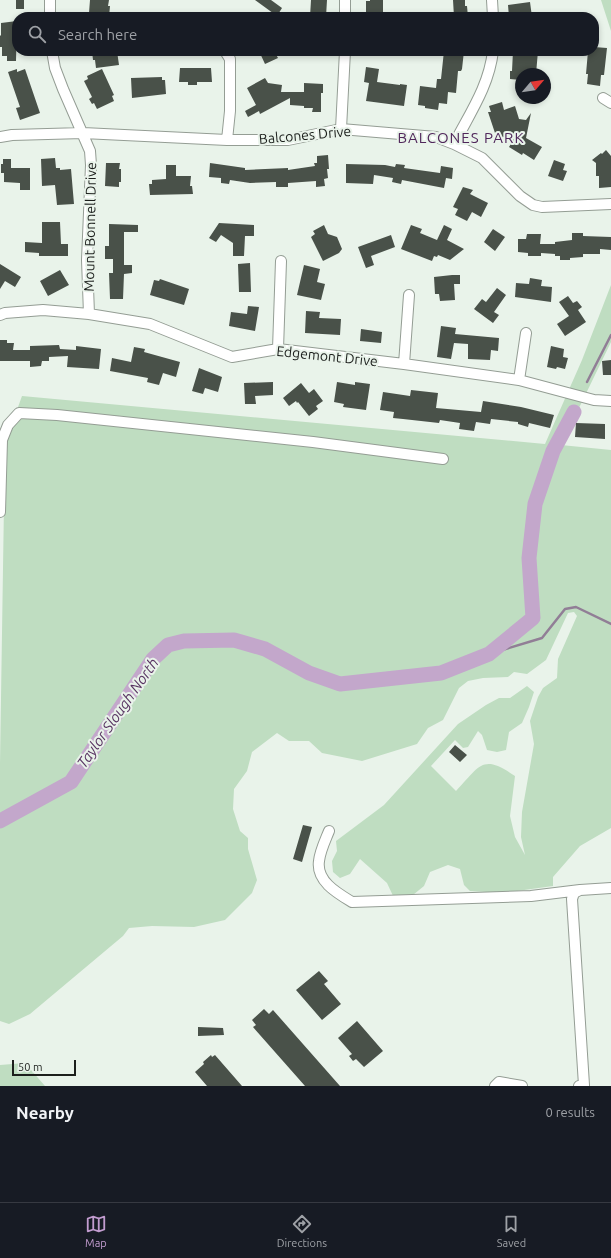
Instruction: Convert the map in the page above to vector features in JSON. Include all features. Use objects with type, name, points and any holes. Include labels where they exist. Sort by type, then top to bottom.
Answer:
[{"type":"street","points":[[50,0],[50,12]]},
{"type":"street","points":[[345,0],[345,12]]},
{"type":"street","points":[[492,0],[493,12]]},
{"type":"street","name":"Mount Bonnell Drive","points":[[53,56],[55,68],[63,89],[90,150],[91,165],[87,260],[89,314]]},
{"type":"street","points":[[227,140],[230,111],[230,59],[228,56]]},
{"type":"street","points":[[341,129],[345,56]]},
{"type":"street","points":[[454,144],[486,84],[493,56]]},
{"type":"street","name":"Balcones Drive","points":[[0,137],[12,135],[83,133],[227,140],[288,140],[341,129],[436,137],[482,158],[520,196],[533,205],[542,207],[611,204]]},
{"type":"street","points":[[278,349],[281,261]]},
{"type":"street","points":[[404,364],[409,294]]},
{"type":"street","name":"Edgemont Drive","points":[[0,315],[5,313],[43,310],[89,314],[150,324],[232,357],[278,349],[519,380],[594,400],[611,401]]},
{"type":"street","points":[[519,380],[526,333]]},
{"type":"street","points":[[0,512],[2,440],[8,425],[19,413],[57,415],[313,442],[443,459]]},
{"type":"street","points":[[329,831],[319,861],[319,872],[326,883],[337,894],[352,902],[531,896],[611,888]]},
{"type":"street","points":[[579,1086],[584,1085],[572,899],[574,893],[580,890]]},
{"type":"street","points":[[495,1086],[499,1082],[522,1086]]},
{"type":"green space","points":[[601,0],[611,0],[611,31]]},
{"type":"green space","points":[[611,285],[611,342],[561,445],[611,450],[611,828],[580,846],[553,877],[553,886],[503,893],[470,891],[464,885],[460,869],[448,865],[430,872],[424,886],[408,899],[394,898],[387,883],[360,859],[350,874],[340,878],[333,872],[332,861],[337,851],[336,841],[384,805],[458,724],[486,705],[499,698],[510,698],[527,686],[534,692],[522,723],[509,732],[506,750],[497,752],[487,750],[482,735],[478,731],[468,747],[463,748],[455,740],[431,766],[456,791],[477,769],[488,764],[504,769],[515,776],[510,816],[515,837],[525,855],[521,837],[522,812],[534,744],[530,721],[538,697],[543,688],[557,678],[558,659],[577,616],[574,612],[568,613],[546,660],[527,674],[514,672],[508,677],[483,678],[468,681],[459,688],[443,720],[428,728],[417,744],[362,761],[322,753],[309,741],[289,741],[277,733],[252,752],[247,771],[234,789],[233,809],[240,831],[248,838],[248,849],[257,880],[252,893],[225,920],[194,927],[152,926],[129,928],[123,936],[30,1014],[9,1024],[0,1021],[0,763],[5,439],[22,396],[545,444],[582,360]]},
{"type":"green space","points":[[25,1063],[45,1086],[0,1086],[0,1065]]},
{"type":"building","points":[[16,0],[24,0],[24,9],[16,9]]},
{"type":"building","points":[[90,0],[109,0],[108,6],[110,6],[109,12],[89,12]]},
{"type":"building","points":[[255,0],[271,0],[282,8],[280,12],[272,12]]},
{"type":"building","points":[[311,0],[327,0],[326,12],[310,12]]},
{"type":"building","points":[[383,0],[383,12],[366,12],[366,1]]},
{"type":"building","points":[[453,0],[465,0],[465,6],[467,6],[468,12],[454,12]]},
{"type":"building","points":[[530,2],[531,12],[509,12],[508,5]]},
{"type":"building","points":[[12,22],[12,56],[16,56],[16,61],[7,61],[7,56],[2,56],[2,47],[0,47],[1,23]]},
{"type":"building","points":[[599,47],[607,48],[604,75],[601,75],[600,86],[587,84],[588,74],[586,74],[588,56],[599,56]]},
{"type":"building","points":[[93,56],[118,56],[119,65],[96,68],[95,60],[93,60]]},
{"type":"building","points":[[261,56],[277,56],[278,58],[265,64]]},
{"type":"building","points":[[443,56],[463,56],[462,69],[461,71],[458,71],[456,93],[448,92],[447,104],[439,103],[438,110],[425,108],[425,106],[418,105],[420,86],[436,88],[437,79],[441,79]]},
{"type":"building","points":[[513,56],[538,56],[537,68],[515,68],[515,79],[510,79],[510,71],[512,71]]},
{"type":"building","points":[[366,67],[379,69],[377,82],[407,85],[404,106],[366,101],[369,83],[364,82]]},
{"type":"building","points":[[180,68],[211,68],[212,82],[197,82],[197,85],[188,85],[188,82],[179,82]]},
{"type":"building","points":[[17,69],[17,72],[25,69],[40,113],[20,120],[16,108],[20,107],[8,72]]},
{"type":"building","points":[[102,69],[114,95],[112,96],[114,101],[97,109],[94,103],[92,104],[89,99],[92,97],[84,81],[88,79],[87,76]]},
{"type":"building","points":[[162,77],[162,80],[165,80],[166,94],[132,98],[131,78]]},
{"type":"building","points":[[265,78],[268,83],[282,85],[281,92],[304,92],[304,83],[323,84],[323,93],[321,93],[321,112],[312,112],[313,108],[290,105],[290,98],[260,114],[259,111],[248,117],[245,111],[256,105],[247,88]]},
{"type":"building","points":[[502,102],[504,110],[515,106],[519,119],[526,120],[531,113],[526,138],[542,147],[534,160],[509,147],[518,132],[498,139],[488,112],[491,112],[489,106]]},
{"type":"building","points":[[606,150],[611,156],[611,187],[599,188],[599,176],[596,176],[596,163],[592,160]]},
{"type":"building","points":[[328,155],[329,169],[327,169],[328,178],[324,179],[325,186],[316,187],[316,181],[288,183],[288,187],[276,187],[276,182],[250,183],[230,180],[229,184],[221,183],[221,178],[209,177],[210,163],[245,168],[245,170],[288,168],[288,170],[315,166],[314,163],[317,163],[317,156]]},
{"type":"building","points":[[55,158],[56,168],[60,168],[60,170],[71,169],[74,204],[57,205],[55,185],[42,186],[41,159]]},
{"type":"building","points":[[3,159],[11,159],[11,168],[30,168],[30,190],[20,190],[20,183],[4,182],[4,173],[1,173],[1,164],[3,164]]},
{"type":"building","points":[[554,160],[565,164],[563,170],[567,171],[563,181],[548,176]]},
{"type":"building","points":[[106,163],[120,163],[119,169],[121,169],[121,182],[119,182],[119,187],[105,186]]},
{"type":"building","points":[[346,164],[385,165],[395,167],[396,164],[405,165],[404,168],[440,173],[441,166],[453,168],[452,179],[446,178],[444,188],[402,180],[401,184],[392,182],[393,178],[374,175],[373,184],[346,183]]},
{"type":"building","points":[[166,165],[176,165],[176,176],[191,176],[190,186],[192,186],[193,194],[150,195],[149,184],[152,184],[152,180],[166,179]]},
{"type":"building","points":[[463,187],[473,190],[470,194],[488,203],[481,217],[472,212],[467,221],[455,215],[458,209],[453,207]]},
{"type":"building","points":[[42,222],[60,222],[61,244],[68,244],[68,256],[39,256],[39,253],[25,252],[25,242],[42,243]]},
{"type":"building","points":[[219,223],[254,225],[254,236],[245,236],[244,256],[233,256],[233,243],[221,235],[216,242],[209,238]]},
{"type":"building","points":[[109,224],[138,225],[138,232],[124,232],[124,265],[132,265],[132,273],[124,274],[123,299],[110,299],[109,273],[113,273],[113,259],[105,259],[105,246],[109,246]]},
{"type":"building","points":[[324,225],[328,234],[337,237],[342,249],[339,253],[323,261],[311,237],[315,234],[313,231]]},
{"type":"building","points":[[411,225],[422,229],[420,233],[437,240],[444,225],[452,229],[447,240],[464,249],[450,260],[438,255],[437,257],[434,256],[432,261],[401,249]]},
{"type":"building","points":[[493,229],[505,237],[495,251],[484,242]]},
{"type":"building","points":[[572,233],[583,233],[583,236],[611,237],[611,250],[600,249],[600,254],[583,254],[583,257],[570,258],[570,260],[560,260],[560,256],[555,256],[555,254],[541,253],[541,256],[528,256],[528,253],[518,252],[518,239],[526,239],[527,234],[541,234],[540,244],[555,244],[555,242],[572,240]]},
{"type":"building","points":[[391,235],[395,247],[371,256],[374,265],[366,268],[358,247]]},
{"type":"building","points":[[250,263],[251,292],[239,292],[238,264]]},
{"type":"building","points":[[0,264],[21,277],[15,287],[5,281],[0,289]]},
{"type":"building","points":[[304,265],[320,269],[317,282],[325,284],[321,300],[297,295]]},
{"type":"building","points":[[60,270],[69,285],[48,296],[40,281]]},
{"type":"building","points":[[460,275],[460,284],[454,284],[455,300],[440,301],[439,294],[435,294],[434,277]]},
{"type":"building","points":[[530,278],[542,280],[541,286],[552,287],[551,302],[515,297],[516,283],[529,284]]},
{"type":"building","points":[[160,279],[189,289],[184,305],[150,295],[154,280],[159,281]]},
{"type":"building","points":[[497,288],[506,295],[494,312],[499,315],[493,323],[474,309],[482,299],[486,302]]},
{"type":"building","points":[[568,296],[573,303],[577,301],[582,307],[578,310],[586,322],[565,336],[557,324],[569,316],[559,302]]},
{"type":"building","points":[[248,306],[259,307],[255,331],[229,326],[231,312],[247,314]]},
{"type":"building","points":[[306,311],[320,312],[319,318],[341,319],[340,335],[305,333]]},
{"type":"building","points":[[441,326],[456,328],[455,334],[499,338],[498,351],[491,350],[490,360],[468,359],[468,344],[454,343],[451,359],[437,357]]},
{"type":"building","points":[[361,329],[382,332],[381,343],[360,341]]},
{"type":"building","points":[[0,340],[7,340],[7,343],[14,343],[13,350],[30,350],[30,346],[59,345],[60,349],[76,350],[76,346],[101,349],[99,369],[67,367],[68,356],[49,357],[49,361],[42,361],[41,366],[30,367],[30,361],[0,361]]},
{"type":"building","points":[[551,346],[564,349],[563,357],[568,358],[565,369],[547,367]]},
{"type":"building","points":[[134,347],[145,349],[144,352],[180,362],[176,377],[163,373],[159,385],[147,382],[148,378],[110,371],[112,358],[131,362]]},
{"type":"building","points":[[611,360],[611,375],[603,375],[602,361]]},
{"type":"building","points":[[199,368],[222,377],[218,392],[205,388],[203,394],[192,391]]},
{"type":"building","points":[[273,382],[273,395],[255,396],[256,404],[245,404],[244,383]]},
{"type":"building","points":[[337,382],[355,385],[355,382],[370,384],[366,410],[343,407],[344,404],[334,402]]},
{"type":"building","points":[[301,383],[309,393],[314,389],[323,401],[316,406],[318,409],[309,416],[298,402],[297,403],[296,401],[289,406],[283,398]]},
{"type":"building","points":[[411,390],[438,393],[436,408],[481,412],[483,401],[521,407],[554,415],[550,428],[529,423],[528,427],[518,424],[518,422],[491,419],[490,424],[476,422],[474,431],[459,429],[460,423],[440,420],[439,423],[393,418],[394,412],[380,410],[383,392],[410,396]]},
{"type":"building","points":[[576,423],[605,424],[605,439],[575,437]]},
{"type":"building","points":[[455,745],[467,755],[460,762],[449,752]]},
{"type":"building","points":[[303,825],[312,827],[302,862],[293,859]]},
{"type":"building","points":[[319,971],[328,981],[324,984],[341,1004],[322,1020],[296,990]]},
{"type":"building","points":[[264,1009],[269,1014],[273,1010],[340,1086],[305,1086],[253,1027],[256,1025],[252,1020]]},
{"type":"building","points":[[357,1021],[383,1051],[364,1067],[356,1059],[353,1061],[349,1056],[352,1054],[338,1038]]},
{"type":"building","points":[[198,1027],[223,1028],[224,1035],[198,1036]]},
{"type":"building","points":[[211,1055],[212,1057],[215,1055],[242,1086],[207,1086],[195,1072]]},
{"type":"waterway","name":"Taylor Slough North","points":[[587,382],[611,335]]},
{"type":"waterway","name":"Taylor Slough North","points":[[0,821],[71,782],[153,659],[168,645],[184,641],[234,640],[265,649],[309,673],[340,684],[441,673],[489,654],[533,618],[529,558],[535,504],[553,451],[574,412]]},
{"type":"waterway","points":[[489,654],[542,638],[565,609],[576,607],[611,624]]},
{"type":"district","name":"BALCONES PARK","points":[[461,138]]}]
